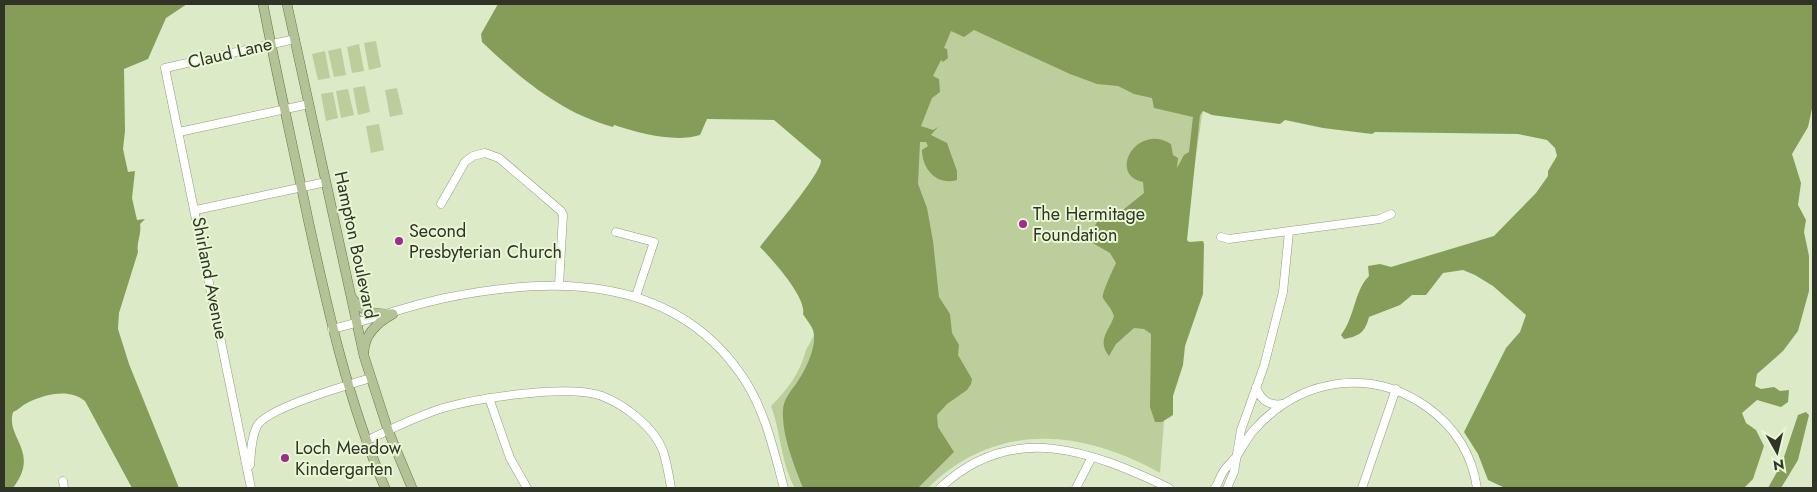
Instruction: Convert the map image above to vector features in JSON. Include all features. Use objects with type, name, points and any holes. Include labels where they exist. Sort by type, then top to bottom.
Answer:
[{"type":"main road","points":[[263,4],[332,329],[347,386],[385,488]]},
{"type":"main road","name":"Hampton Boulevard","points":[[287,4],[364,356],[388,430],[412,488]]},
{"type":"main road","points":[[350,295],[363,310],[371,313],[393,314]]},
{"type":"main road","points":[[364,356],[365,342],[368,334],[383,319],[393,314]]},
{"type":"street","name":"Claud Lane","points":[[165,68],[295,39]]},
{"type":"street","name":"Shirland Avenue","points":[[165,68],[196,210],[251,488]]},
{"type":"street","points":[[179,132],[309,104]]},
{"type":"street","points":[[440,204],[465,162],[485,153],[498,158],[561,211],[563,215],[559,285]]},
{"type":"street","points":[[196,210],[326,182]]},
{"type":"street","points":[[1221,237],[1229,240],[1289,232],[1380,219],[1391,214]]},
{"type":"street","points":[[616,232],[654,242],[636,296]]},
{"type":"street","points":[[1226,488],[1234,472],[1241,430],[1264,366],[1283,292],[1289,232]]},
{"type":"street","points":[[332,329],[443,299],[480,292],[559,285],[604,288],[636,296],[658,306],[694,327],[732,363],[746,382],[764,418],[784,488]]},
{"type":"street","points":[[245,488],[250,477],[253,435],[258,425],[266,416],[272,412],[370,378]]},
{"type":"street","points":[[1216,488],[1225,468],[1235,459],[1252,432],[1286,404],[1311,390],[1358,382],[1396,389],[1408,394],[1432,411],[1459,437],[1475,476],[1477,488]]},
{"type":"street","points":[[1256,388],[1267,403],[1273,405],[1286,404]]},
{"type":"street","points":[[1362,488],[1396,389]]},
{"type":"street","points":[[366,441],[442,408],[489,398],[558,391],[600,396],[625,408],[648,428],[662,450],[672,488]]},
{"type":"street","points":[[489,398],[510,458],[527,488]]},
{"type":"street","points":[[940,488],[968,466],[1011,450],[1042,446],[1059,448],[1123,466],[1169,488]]},
{"type":"street","points":[[1076,488],[1092,457]]},
{"type":"shaded area","points":[[4,4],[187,4],[166,18],[148,59],[124,69],[125,131],[123,149],[128,172],[135,171],[132,198],[137,220],[145,219],[140,224],[138,252],[119,313],[118,329],[129,364],[179,488],[132,488],[85,401],[72,395],[57,394],[41,397],[13,412],[12,421],[24,464],[21,475],[13,488],[4,488]]},
{"type":"shaded area","points":[[498,4],[1813,4],[1813,104],[1808,127],[1792,154],[1801,183],[1798,205],[1806,220],[1804,232],[1809,256],[1809,291],[1798,331],[1783,351],[1757,374],[1755,386],[1761,389],[1774,387],[1780,391],[1789,390],[1788,402],[1781,407],[1757,400],[1742,413],[1746,423],[1756,430],[1764,446],[1753,479],[1744,488],[1505,488],[1488,480],[1478,454],[1464,432],[1506,348],[1520,332],[1526,315],[1493,286],[1463,270],[1443,273],[1426,295],[1412,295],[1400,305],[1369,317],[1364,330],[1358,335],[1344,339],[1341,335],[1346,328],[1360,289],[1369,276],[1368,266],[1380,264],[1391,267],[1494,236],[1536,193],[1548,176],[1548,171],[1557,156],[1555,148],[1547,140],[1518,134],[1375,132],[1372,134],[1323,128],[1285,120],[1280,124],[1212,115],[1203,111],[1200,115],[1187,240],[1189,242],[1203,241],[1204,244],[1203,294],[1185,346],[1183,365],[1173,396],[1173,415],[1162,422],[1155,422],[1150,407],[1151,334],[1144,329],[1134,328],[1116,344],[1109,356],[1105,350],[1105,335],[1114,316],[1103,296],[1116,263],[1110,253],[1091,242],[1091,233],[1097,222],[1118,214],[1144,193],[1143,182],[1132,177],[1127,170],[1127,161],[1131,152],[1147,140],[1159,139],[1171,144],[1173,155],[1178,158],[1177,168],[1184,155],[1189,152],[1193,117],[1154,108],[1152,98],[1134,94],[1118,86],[1097,84],[1070,74],[974,30],[964,37],[951,31],[944,48],[947,49],[948,58],[943,62],[941,60],[933,76],[939,79],[940,92],[932,98],[921,126],[933,130],[938,127],[931,135],[947,143],[957,171],[957,180],[943,181],[932,174],[925,164],[922,150],[928,146],[926,142],[920,142],[918,184],[927,208],[933,241],[939,297],[950,314],[952,333],[959,345],[958,355],[972,379],[967,390],[947,404],[937,415],[938,427],[954,452],[918,488],[803,488],[792,460],[784,430],[783,407],[789,393],[800,379],[810,358],[814,343],[813,330],[803,314],[800,298],[780,269],[760,247],[805,189],[819,167],[821,160],[774,120],[707,119],[700,135],[680,138],[646,134],[614,125],[613,127],[576,113],[526,81],[482,42],[481,34]]},
{"type":"shaded area","name":"The Hermitage Foundation","points":[[852,4],[1084,4],[1205,96],[1189,201],[1153,248],[1167,382],[1160,473],[1130,458],[1100,447],[1070,441],[1040,439],[1010,442],[982,451],[954,466],[928,488],[795,488],[784,459],[771,406],[788,387],[797,373],[806,350],[912,154]]},
{"type":"shaded area","points":[[376,41],[381,67],[369,70],[364,43]]},
{"type":"shaded area","points":[[359,44],[364,71],[352,73],[347,47]]},
{"type":"shaded area","points":[[341,48],[346,75],[334,77],[328,51]]},
{"type":"shaded area","points":[[325,51],[330,78],[318,80],[312,54]]},
{"type":"shaded area","points":[[365,86],[370,112],[358,115],[353,88]]},
{"type":"shaded area","points":[[397,88],[403,114],[390,117],[385,90]]},
{"type":"shaded area","points":[[348,89],[354,115],[341,118],[336,91]]},
{"type":"shaded area","points":[[333,92],[338,118],[326,121],[321,94]]},
{"type":"shaded area","points":[[379,124],[384,150],[371,153],[366,126]]},
{"type":"shaded area","points":[[1806,412],[1809,415],[1798,460],[1781,488],[1768,488],[1782,463],[1798,415]]},
{"type":"place","name":"The Hermitage Foundation","points":[[1023,224]]},
{"type":"place","name":"Second Presbyterian Church","points":[[399,241]]},
{"type":"place","name":"Loch Meadow Kindergarten","points":[[285,458]]}]
